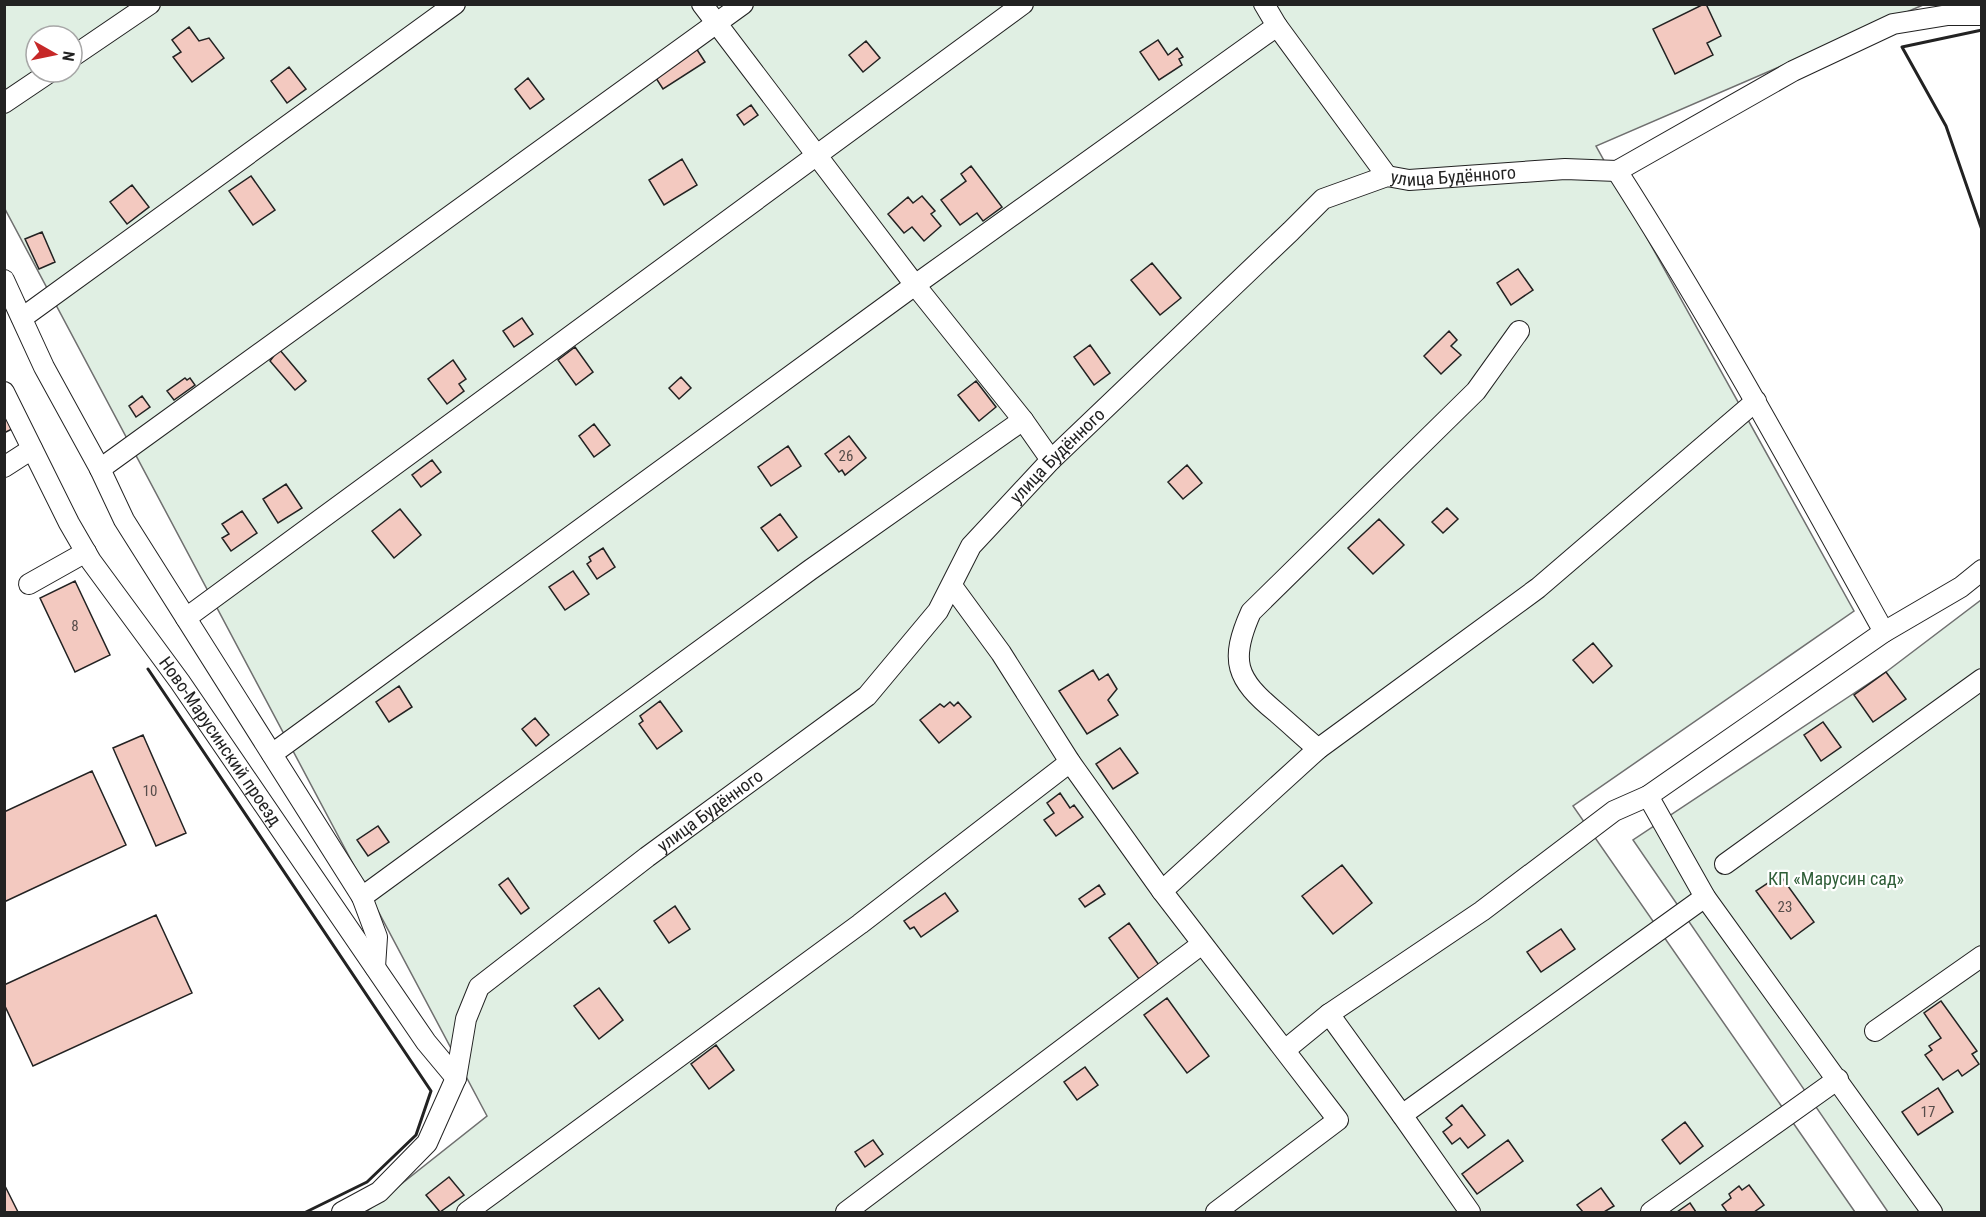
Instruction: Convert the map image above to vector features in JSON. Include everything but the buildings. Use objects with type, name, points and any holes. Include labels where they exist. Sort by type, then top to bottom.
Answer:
[{"type":"street","points":[[84,49],[150,4]]},
{"type":"street","points":[[22,318],[454,4]]},
{"type":"street","points":[[702,4],[915,285],[1023,420],[1051,460]]},
{"type":"street","points":[[100,469],[742,4]]},
{"type":"street","points":[[186,618],[1023,4]]},
{"type":"street","points":[[1264,4],[1277,26],[1387,176]]},
{"type":"street","points":[[1884,632],[1756,401],[1668,250],[1617,171],[1793,71],[1893,24],[1948,15],[1982,15]]},
{"type":"street","points":[[272,754],[915,285],[1277,26]]},
{"type":"street","points":[[4,103],[32,84]]},
{"type":"street","name":"улица Будённого","points":[[342,1212],[379,1192],[427,1143],[456,1078],[466,1019],[479,987],[647,857],[867,696],[938,611],[971,546],[1051,460],[1283,240],[1323,199],[1387,176],[1409,180],[1565,169],[1617,171]]},
{"type":"street","points":[[4,280],[44,367],[100,469],[124,520],[362,897],[377,936],[375,967]]},
{"type":"street","points":[[1318,749],[1259,698],[1244,681],[1238,659],[1242,632],[1251,612],[1476,391],[1519,331]]},
{"type":"street","name":"Ново-Марусинский проезд","points":[[4,392],[86,552],[180,682],[426,1042],[456,1078]]},
{"type":"street","points":[[1162,891],[1318,749],[1539,588],[1756,401]]},
{"type":"street","points":[[362,897],[800,577],[1023,420]]},
{"type":"street","points":[[4,467],[32,449]]},
{"type":"street","points":[[29,584],[86,552]]},
{"type":"street","points":[[1285,1050],[1329,1014],[1482,911],[1614,811],[1648,796],[1884,632],[1961,587],[1982,570]]},
{"type":"street","points":[[952,586],[1001,653],[1070,762],[1162,891],[1338,1120],[1216,1212]]},
{"type":"street","points":[[1725,864],[1982,680]]},
{"type":"street","points":[[468,1212],[860,924],[1070,762]]},
{"type":"street","points":[[1648,796],[1705,897],[1932,1212]]},
{"type":"street","points":[[1402,1114],[1705,897]]},
{"type":"street","points":[[846,1212],[1202,945]]},
{"type":"street","points":[[1875,1031],[1982,956]]},
{"type":"street","points":[[1329,1014],[1470,1212]]},
{"type":"street","points":[[1651,1212],[1838,1079]]},
{"type":"green space","points":[[4,5],[1923,5],[1596,146],[1854,611],[1573,806],[1855,1212],[366,1212],[487,1116],[5,209]]},
{"type":"green space","name":"КП «Марусин сад»","points":[[1981,600],[1981,1212],[1888,1212],[1633,840],[1886,672]]},
{"type":"wall","points":[[1982,30],[1902,47],[1946,126],[1982,230]]},
{"type":"wall","points":[[148,669],[431,1091],[416,1135],[367,1182],[306,1212]]}]
